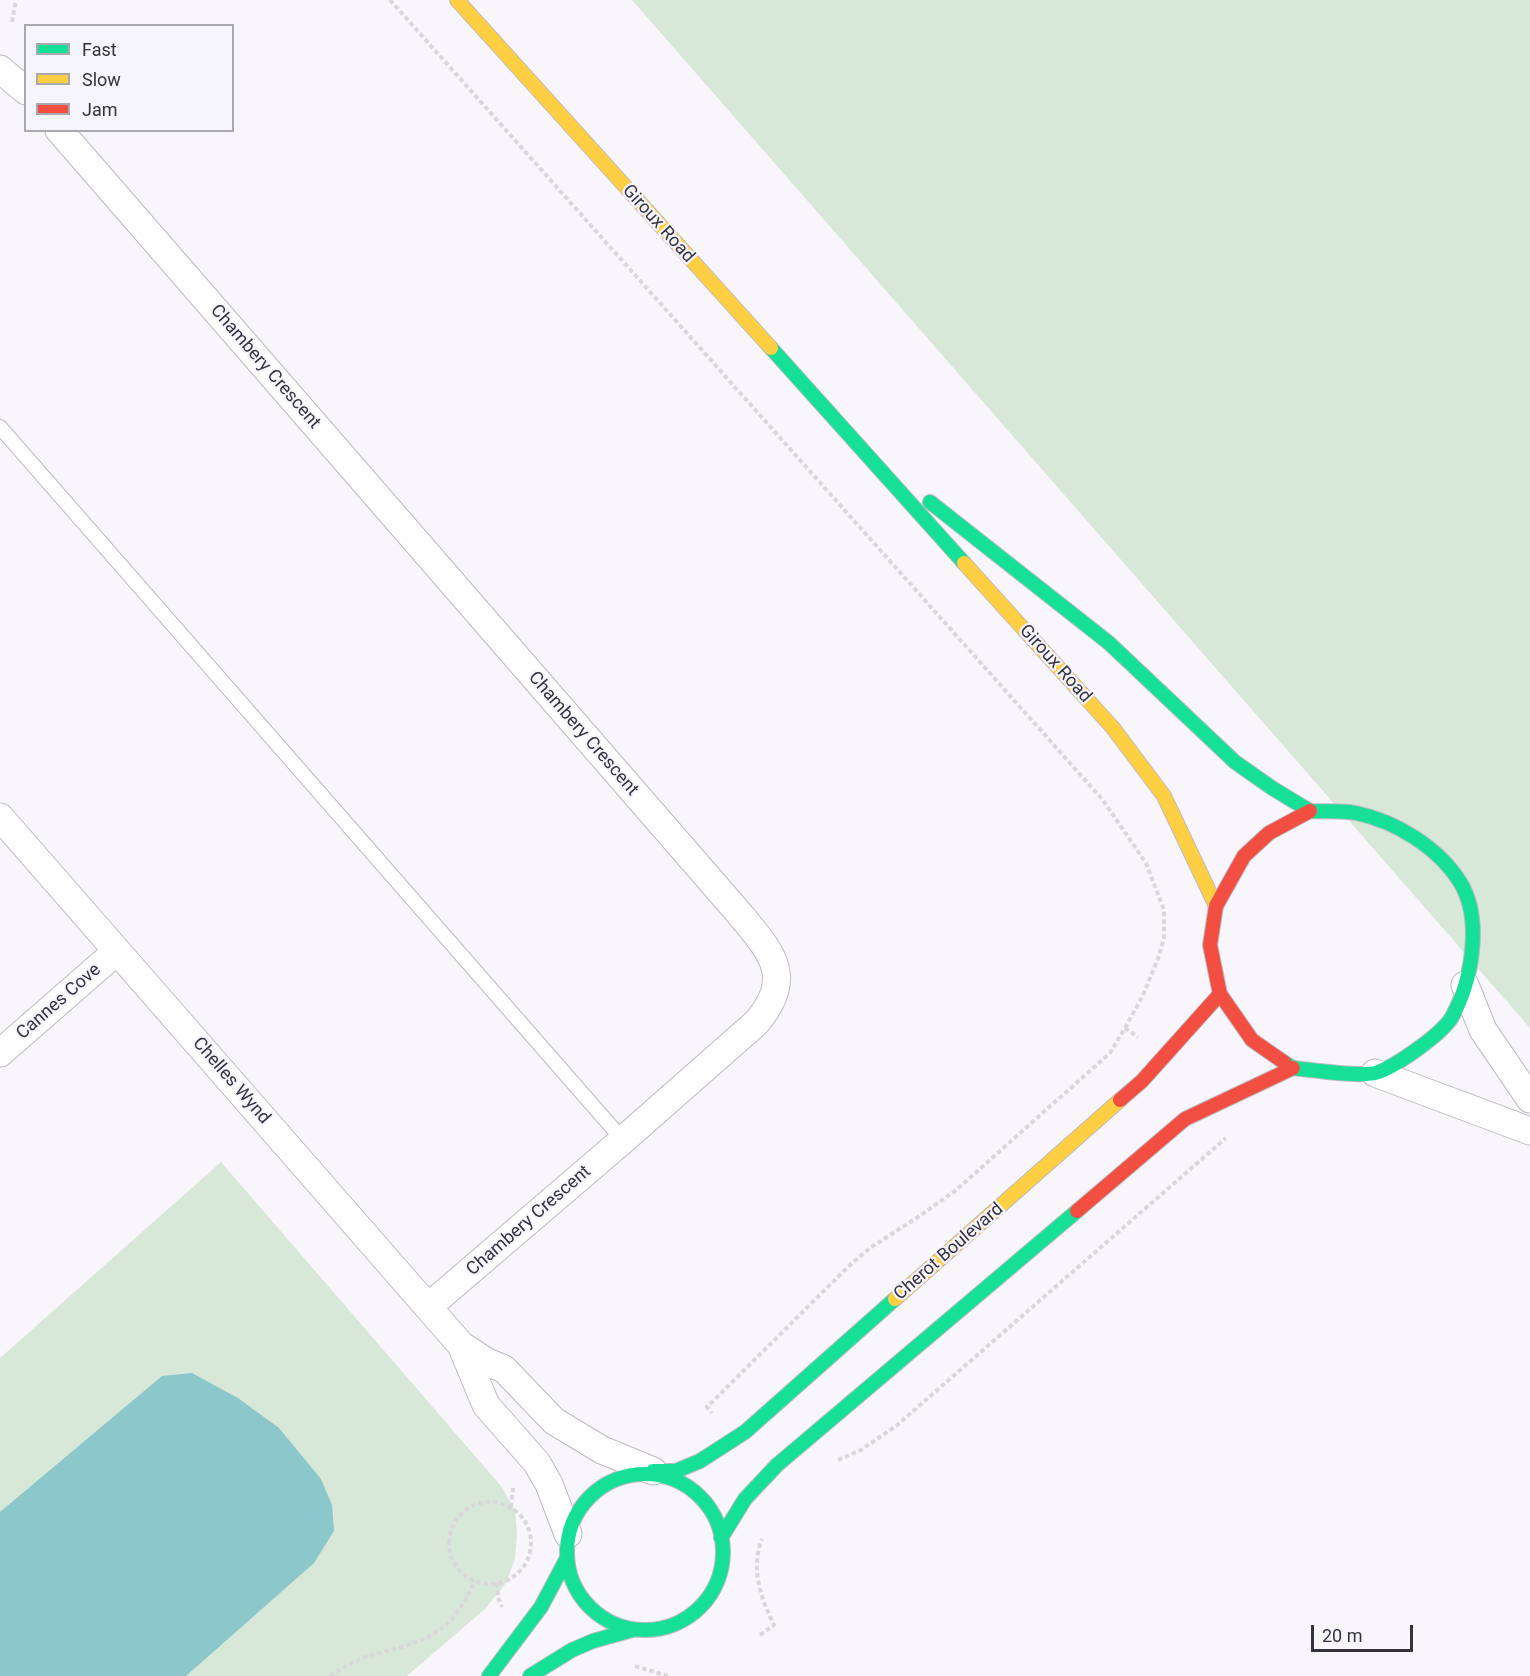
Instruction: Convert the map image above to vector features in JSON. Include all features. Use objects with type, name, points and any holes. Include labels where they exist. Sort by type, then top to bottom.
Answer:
[{"type":"street","name":"Giroux Road","points":[[457,0],[1113,728],[1164,796],[1216,906]]},
{"type":"street","points":[[0,69],[24,90]]},
{"type":"street","name":"Chambery Crescent","points":[[61,132],[738,912],[760,939],[771,958],[777,976],[776,993],[770,1006],[756,1023],[624,1140],[428,1307]]},
{"type":"street","name":"Giroux Road","points":[[860,447],[1109,643],[1235,762],[1310,811]]},
{"type":"street","points":[[1293,1068],[1252,1040],[1220,994],[1210,945],[1216,906],[1244,856],[1269,833],[1310,811],[1354,813],[1400,828],[1436,854],[1460,882],[1472,911],[1473,941],[1465,985],[1450,1019],[1435,1036],[1408,1056],[1375,1073]]},
{"type":"street","name":"Chelles Wynd","points":[[0,817],[461,1345],[487,1362],[504,1368],[555,1421],[602,1450],[653,1472]]},
{"type":"street","name":"Cannes Cove","points":[[0,1053],[117,951]]},
{"type":"street","points":[[1465,985],[1483,1030],[1530,1099]]},
{"type":"street","name":"Cherot Boulevard","points":[[489,1676],[542,1609],[553,1589],[578,1511],[594,1491],[616,1478],[676,1471],[684,1468],[700,1461],[745,1432],[1142,1081],[1220,994]]},
{"type":"street","points":[[721,1538],[730,1519],[761,1480],[777,1465],[1185,1119],[1206,1107],[1293,1068],[1375,1073],[1530,1131]]},
{"type":"street","name":"Chelles Wynd","points":[[461,1345],[486,1405],[537,1463],[549,1484],[567,1547]]},
{"type":"street","points":[[530,1676],[572,1650],[594,1641],[632,1630],[659,1630],[684,1621],[704,1604],[718,1581],[723,1563],[720,1529],[709,1506],[690,1487],[653,1472]]},
{"type":"street","points":[[567,1547],[573,1584],[587,1606],[608,1622],[632,1630]]},
{"type":"lane","points":[[0,427],[624,1140]]},
{"type":"path","points":[[12,22],[16,0]]},
{"type":"path","points":[[390,0],[1102,799],[1146,863],[1164,910],[1164,937],[1159,956],[1143,995],[1110,1053],[954,1191],[870,1248],[851,1264],[707,1407]]},
{"type":"path","points":[[835,1462],[861,1450],[896,1426],[1228,1137],[1223,1130]]},
{"type":"path","points":[[511,1479],[514,1491],[511,1508]]},
{"type":"path","points":[[488,1502],[502,1503],[511,1508],[524,1520],[530,1533],[531,1547],[527,1560],[520,1571],[510,1579],[496,1583],[476,1581],[462,1572],[454,1562],[450,1549],[450,1536],[454,1524],[462,1513],[474,1505],[488,1502]]},
{"type":"path","points":[[760,1635],[774,1625],[759,1591],[757,1567],[759,1546],[763,1537]]},
{"type":"path","points":[[330,1676],[353,1662],[415,1643],[433,1634],[450,1621],[463,1605],[476,1581]]},
{"type":"path","points":[[628,1666],[638,1666],[668,1676]]},
{"type":"green space","points":[[632,0],[1530,0],[1530,1028]]},
{"type":"green space","points":[[221,1162],[501,1486],[515,1510],[517,1534],[515,1559],[506,1583],[485,1609],[407,1676],[0,1676],[0,1358]]},
{"type":"water","points":[[192,1373],[238,1398],[279,1428],[321,1479],[332,1505],[334,1531],[314,1563],[186,1676],[0,1676],[0,1512],[162,1376]]},
{"type":"traffic: fast","points":[[771,348],[964,563]]},
{"type":"traffic: fast","points":[[930,502],[1109,643],[1235,762],[1310,811]]},
{"type":"traffic: fast","points":[[1285,1063],[1293,1068],[1357,1074],[1375,1073],[1394,1065],[1428,1041],[1452,1017],[1465,986],[1472,950],[1473,931],[1467,897],[1451,869],[1428,847],[1400,829],[1371,817],[1350,812],[1310,811]]},
{"type":"traffic: fast","points":[[721,1538],[745,1499],[777,1465],[1077,1211]]},
{"type":"traffic: fast","points":[[653,1471],[676,1471],[700,1461],[745,1432],[895,1299]]},
{"type":"traffic: fast","points":[[645,1474],[660,1475],[675,1480],[689,1487],[700,1497],[710,1508],[717,1522],[722,1537],[723,1552],[722,1567],[717,1582],[710,1596],[700,1607],[689,1617],[675,1624],[660,1629],[645,1630],[630,1629],[615,1624],[601,1617],[590,1607],[580,1596],[573,1582],[568,1567],[567,1552],[568,1537],[573,1522],[580,1508],[590,1497],[601,1487],[615,1480],[630,1475],[645,1474]]},
{"type":"traffic: fast","points":[[489,1676],[541,1607],[566,1560]]},
{"type":"traffic: fast","points":[[530,1676],[572,1650],[593,1641],[632,1630]]},
{"type":"traffic: slow","points":[[457,0],[771,348]]},
{"type":"traffic: slow","points":[[964,563],[1113,728],[1164,796],[1216,906]]},
{"type":"traffic: slow","points":[[895,1299],[1120,1100]]},
{"type":"traffic: jam","points":[[1285,1063],[1252,1040],[1220,994],[1210,945],[1216,906],[1244,856],[1269,833],[1310,811]]},
{"type":"traffic: jam","points":[[1120,1100],[1142,1081],[1220,994]]},
{"type":"traffic: jam","points":[[1077,1211],[1185,1119],[1293,1068]]}]
